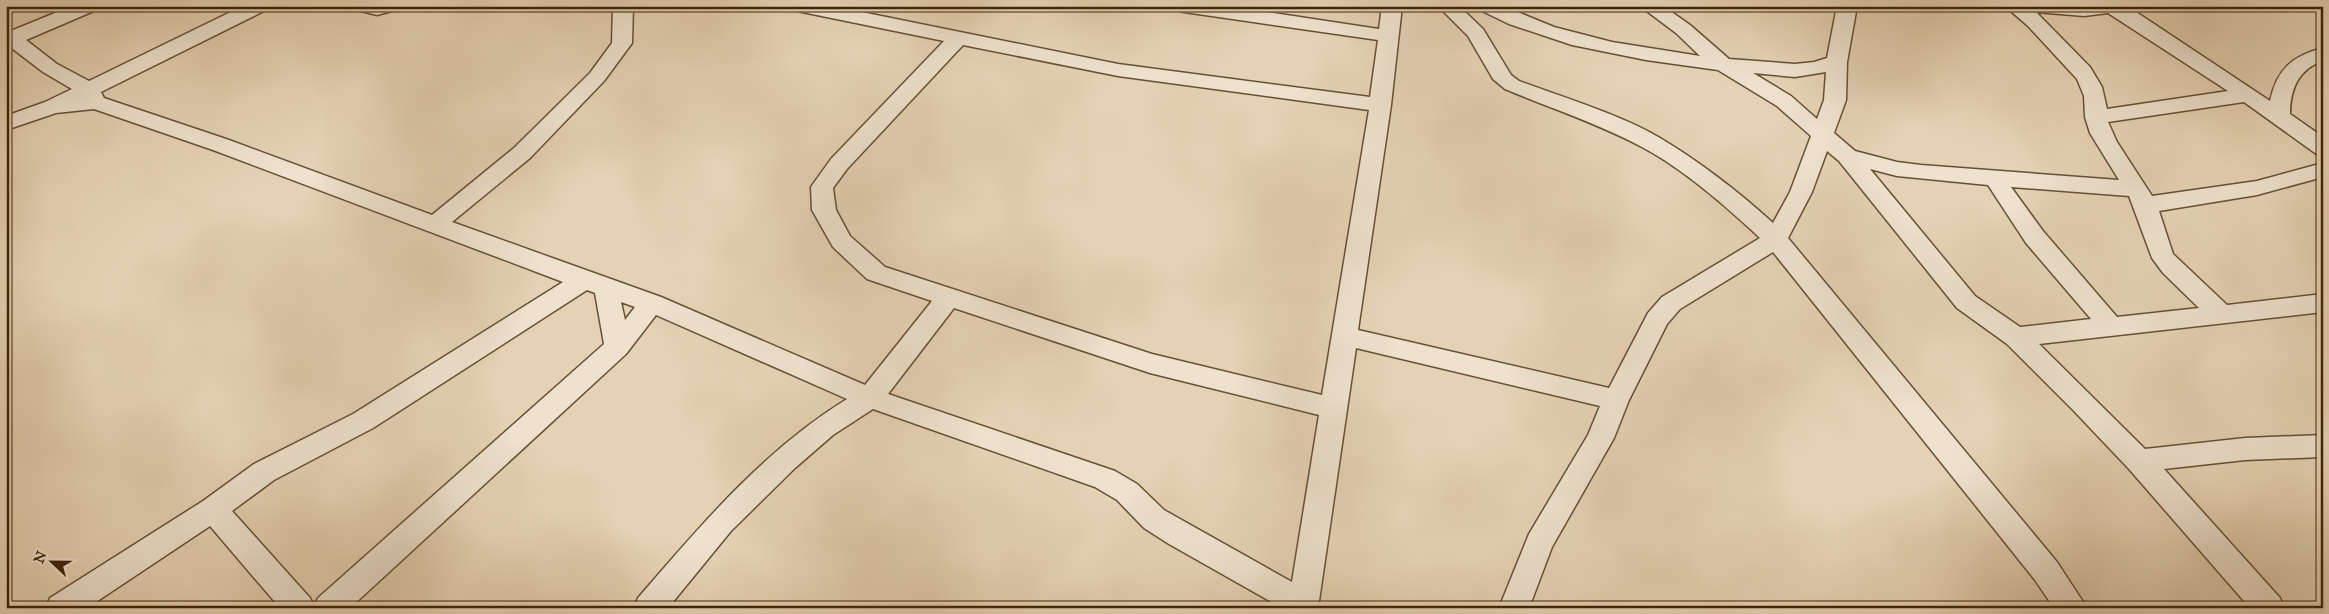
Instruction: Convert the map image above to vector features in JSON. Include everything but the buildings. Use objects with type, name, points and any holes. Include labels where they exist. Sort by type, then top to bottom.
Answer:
[{"type":"street","points":[[9,40],[89,6]]},
{"type":"street","points":[[6,123],[92,96],[259,6]]},
{"type":"street","points":[[364,6],[377,9],[389,6]]},
{"type":"street","points":[[434,225],[522,153],[597,77],[622,43],[623,6]]},
{"type":"street","points":[[802,6],[872,13],[958,39],[1118,70],[1380,105]]},
{"type":"street","points":[[1184,6],[1389,36]]},
{"type":"street","points":[[9,40],[92,96],[434,225],[652,303],[870,398],[1105,479],[1127,492],[1154,519],[1303,606],[1380,105],[1392,6]]},
{"type":"street","points":[[1448,6],[1476,33],[1504,79],[1512,86],[1628,131],[1652,143],[1684,164],[1747,212],[1776,238],[2046,571],[2072,608]]},
{"type":"street","points":[[1486,6],[1524,23],[1609,48],[1725,65],[1790,70],[1812,69],[1837,62]]},
{"type":"street","points":[[1650,6],[1683,28],[1725,65],[1784,101],[1847,156],[1966,302],[2016,337],[2139,461],[2269,608]]},
{"type":"street","points":[[1679,6],[1683,28]]},
{"type":"street","points":[[1524,603],[1539,543],[1600,438],[1616,400],[1657,319],[1671,303],[1776,238],[1801,192],[1835,100],[1837,62],[1847,6]]},
{"type":"street","points":[[2016,6],[2038,12],[2084,10],[2114,6],[2248,95],[2323,148]]},
{"type":"street","points":[[2038,12],[2052,40],[2068,54],[2087,76],[2095,97],[2096,116],[2100,132],[2141,197],[2160,251],[2170,265],[2222,314]]},
{"type":"street","points":[[958,39],[839,164],[822,187],[824,210],[841,241],[876,273],[1150,363],[1333,408]]},
{"type":"street","points":[[2279,117],[2279,99],[2282,88],[2293,72],[2304,61],[2323,54]]},
{"type":"street","points":[[2096,116],[2248,95]]},
{"type":"street","points":[[1847,156],[1896,169],[1995,178],[2141,197],[2257,188],[2323,170]]},
{"type":"street","points":[[1995,178],[2011,206],[2041,246],[2112,327]]},
{"type":"street","points":[[595,284],[617,347]]},
{"type":"street","points":[[61,608],[213,510],[264,472],[363,421],[595,284]]},
{"type":"street","points":[[649,608],[721,522],[771,474],[823,427],[870,398],[949,297]]},
{"type":"street","points":[[329,608],[617,347],[652,303]]},
{"type":"street","points":[[2016,337],[2323,303]]},
{"type":"street","points":[[1345,336],[1616,400]]},
{"type":"street","points":[[2139,461],[2244,449],[2323,446]]},
{"type":"street","points":[[213,510],[299,608]]}]
